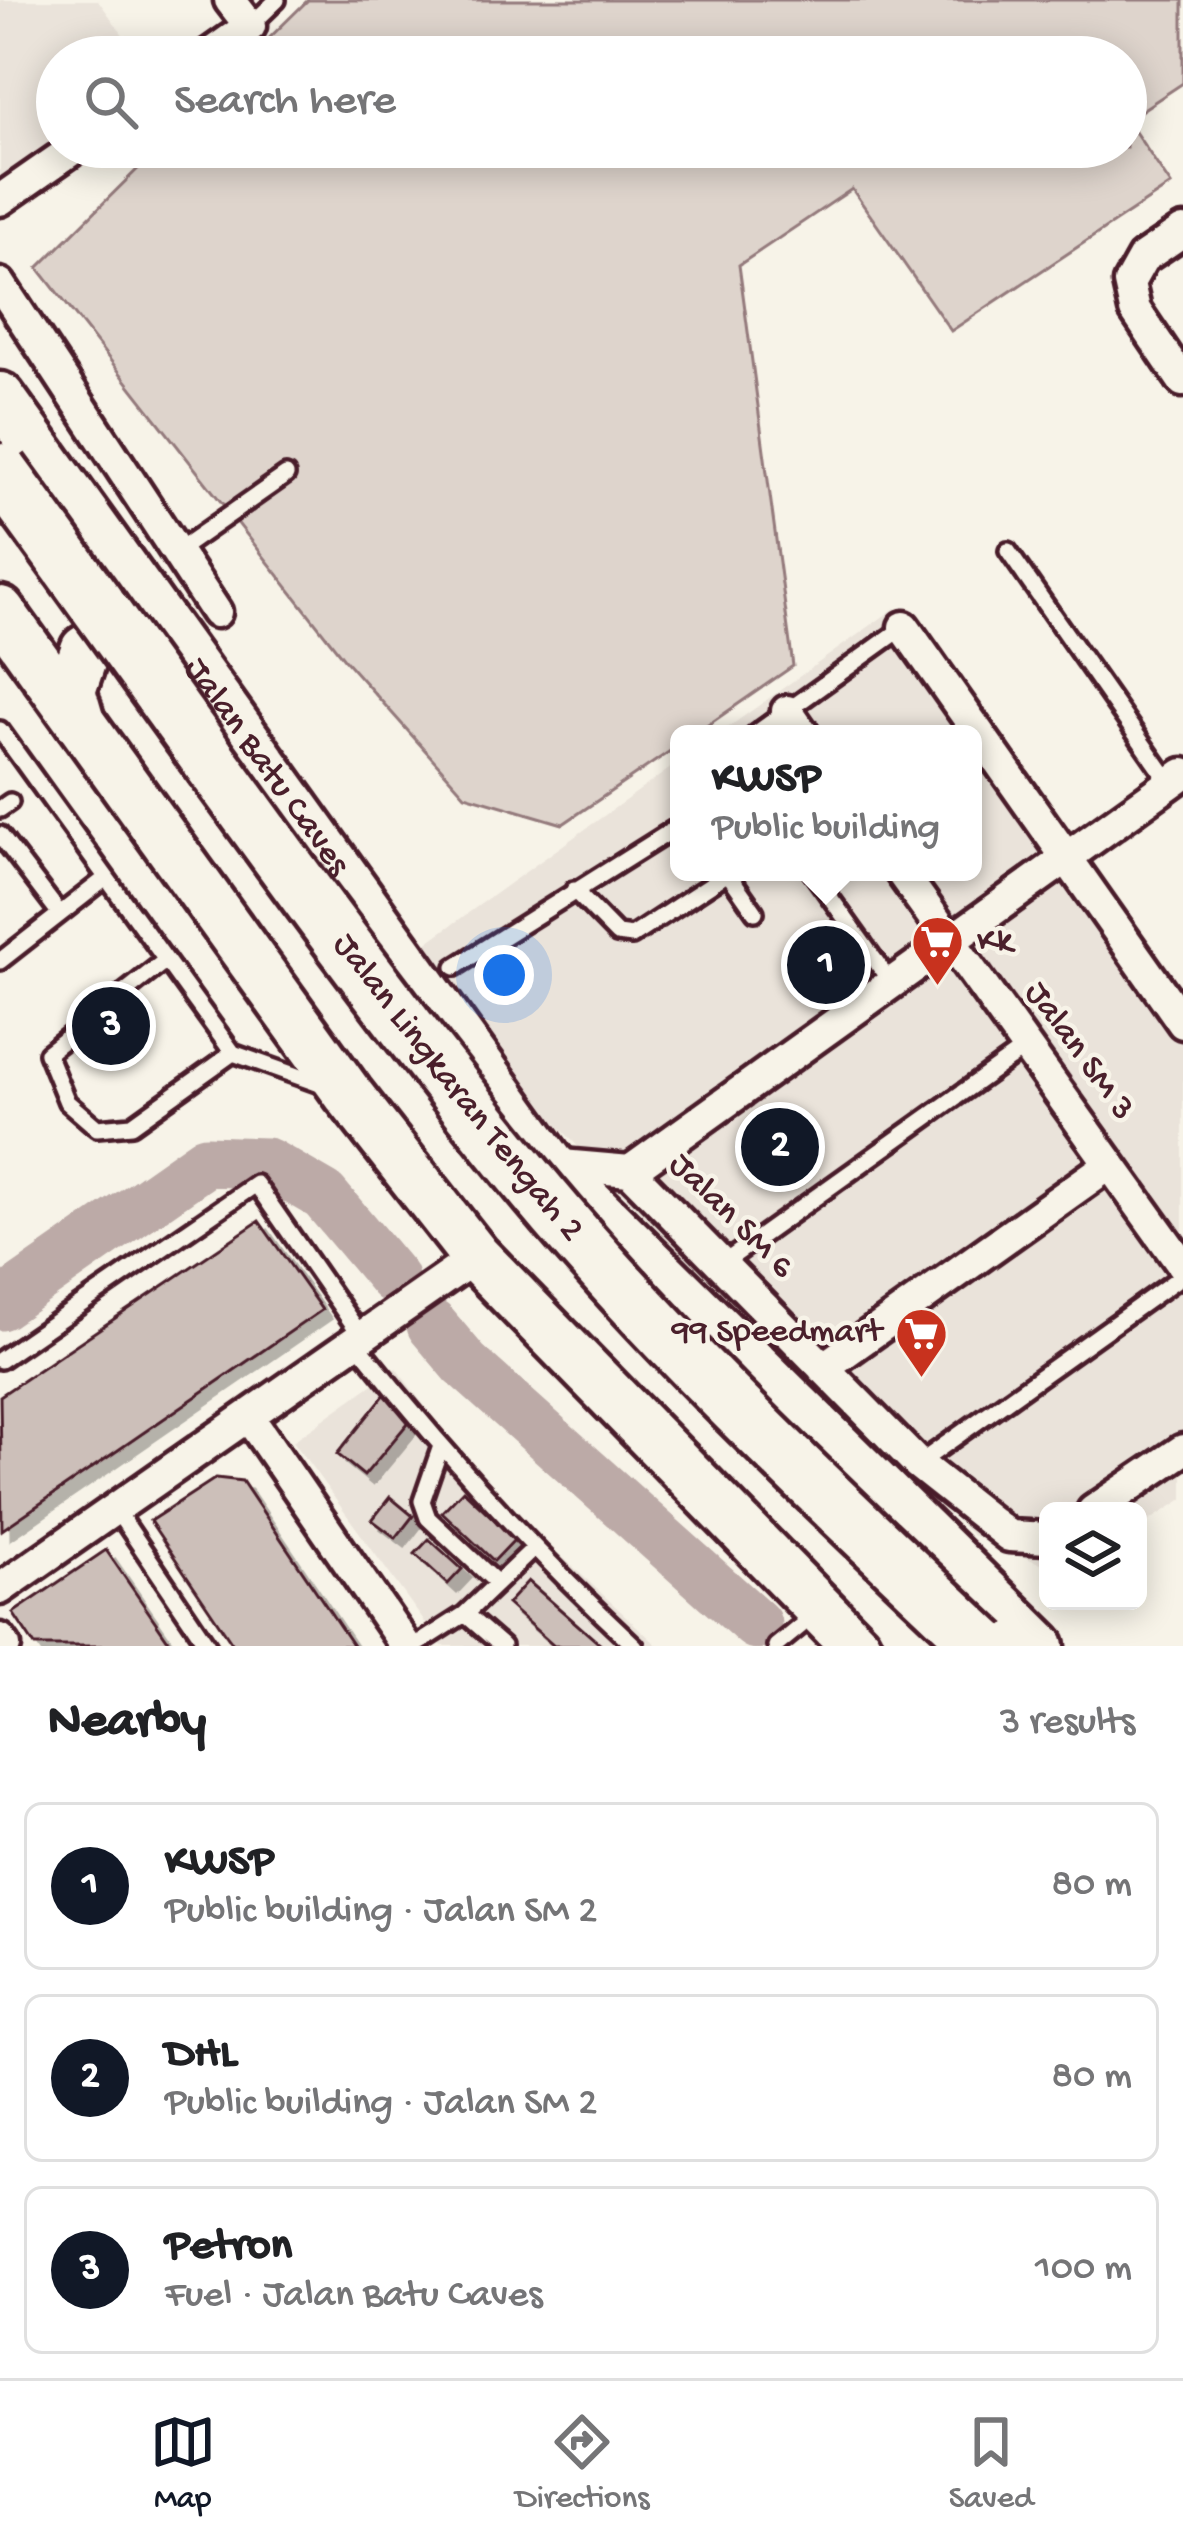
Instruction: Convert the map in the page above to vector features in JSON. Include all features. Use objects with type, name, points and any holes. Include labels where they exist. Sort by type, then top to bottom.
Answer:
[{"type":"highway","name":"Jalan Lingkaran Tengah 2","points":[[0,471],[516,1166],[766,1440],[984,1646]]},
{"type":"highway","name":"Jalan Lingkaran Tengah 2","points":[[0,534],[486,1190],[738,1463],[929,1646]]},
{"type":"main road","name":"Jalan Batu Caves","points":[[0,397],[550,1163],[1040,1646]]},
{"type":"main road","points":[[0,438],[47,472],[92,522]]},
{"type":"main road","points":[[0,611],[348,1094],[476,1257],[809,1619],[856,1646]]},
{"type":"main road","points":[[82,727],[74,710],[73,673],[97,639],[122,627],[151,628],[187,652]]},
{"type":"street","points":[[230,0],[250,26],[236,36]]},
{"type":"street","points":[[0,200],[46,168]]},
{"type":"street","points":[[1183,231],[1143,258],[1129,283],[1135,310],[1183,381]]},
{"type":"street","points":[[0,284],[216,612]]},
{"type":"street","points":[[904,627],[973,725]]},
{"type":"street","points":[[982,738],[1183,1023]]},
{"type":"street","points":[[550,1163],[630,1171],[1067,858],[1179,786]]},
{"type":"street","name":"Jalan SM 3","points":[[908,881],[1183,1268]]},
{"type":"street","points":[[824,1368],[1110,1164]]},
{"type":"street","points":[[630,1171],[643,1259]]},
{"type":"street","name":"Jalan SM 6","points":[[630,1171],[918,1464],[1010,1536],[1039,1538]]},
{"type":"street","points":[[2,1582],[476,1257]]},
{"type":"street","points":[[248,1416],[406,1646]]},
{"type":"street","points":[[1106,1502],[1183,1450]]},
{"type":"lane","points":[[250,26],[277,0]]},
{"type":"lane","points":[[175,552],[286,475]]},
{"type":"lane","points":[[1008,551],[1179,786]]},
{"type":"lane","points":[[795,723],[904,627]]},
{"type":"lane","points":[[0,730],[233,1054],[348,1094]]},
{"type":"lane","points":[[455,967],[670,831]]},
{"type":"lane","points":[[0,835],[60,914]]},
{"type":"lane","points":[[0,961],[106,878]]},
{"type":"lane","points":[[574,890],[617,934],[632,936],[714,881]]},
{"type":"lane","points":[[734,881],[755,912]]},
{"type":"lane","points":[[818,881],[892,984]]},
{"type":"lane","points":[[166,960],[47,1053],[67,1102],[97,1128],[132,1125],[233,1054]]},
{"type":"lane","points":[[722,1264],[1026,1046]]},
{"type":"lane","points":[[0,1360],[256,1184],[358,1339],[440,1449],[532,1550],[634,1646]]},
{"type":"lane","points":[[918,1464],[1183,1268]]},
{"type":"lane","points":[[440,1449],[422,1501],[428,1518],[497,1583]]},
{"type":"lane","points":[[116,1508],[208,1646]]},
{"type":"lane","points":[[415,1646],[466,1614],[532,1550]]},
{"type":"lane","points":[[466,1614],[502,1646]]},
{"type":"lane","points":[[776,1646],[809,1619]]},
{"type":"shaded area","points":[[0,0],[98,0],[124,36],[36,36],[36,157],[0,183]]},
{"type":"shaded area","points":[[308,0],[1183,0],[1183,83],[1147,107],[1147,36],[271,36]]},
{"type":"shaded area","points":[[1147,150],[1171,185],[951,331],[852,189],[739,265],[793,666],[708,725],[670,725],[670,751],[563,824],[465,795],[344,659],[38,268],[139,168],[1147,168]]},
{"type":"shaded area","points":[[895,608],[974,725],[732,725]]},
{"type":"shaded area","points":[[982,737],[1183,1035],[1183,1499],[1147,1522],[1147,1502],[1039,1502],[1039,1563],[972,1535],[667,1240],[545,1112],[411,954],[670,768],[670,881],[982,881]]},
{"type":"shaded area","points":[[396,1368],[450,1440],[542,1538],[658,1646],[442,1646],[293,1441]]},
{"type":"building","points":[[259,1221],[322,1310],[2,1530],[0,1396]]},
{"type":"building","points":[[385,1394],[413,1417],[364,1476],[337,1454]]},
{"type":"building","points":[[216,1478],[242,1481],[353,1646],[234,1646],[150,1521]]},
{"type":"building","points":[[463,1490],[515,1539],[494,1561],[442,1512]]},
{"type":"building","points":[[390,1497],[413,1516],[396,1538],[372,1520]]},
{"type":"building","points":[[429,1539],[462,1569],[448,1584],[415,1554]]},
{"type":"building","points":[[106,1550],[172,1646],[35,1646],[13,1613]]},
{"type":"building","points":[[528,1581],[602,1646],[554,1646],[507,1604]]},
{"type":"waterway","points":[[0,1305],[206,1161],[267,1163],[324,1196],[393,1278]]},
{"type":"waterway","points":[[432,1325],[465,1364],[756,1624]]},
{"type":"place","name":"KWSP","points":[[826,965]]},
{"type":"place","name":"Kk","points":[[938,988]]},
{"type":"place","name":"Petron","points":[[111,1026]]},
{"type":"place","name":"DHL","points":[[780,1147]]},
{"type":"place","name":"99 Speedmart","points":[[921,1379]]}]
